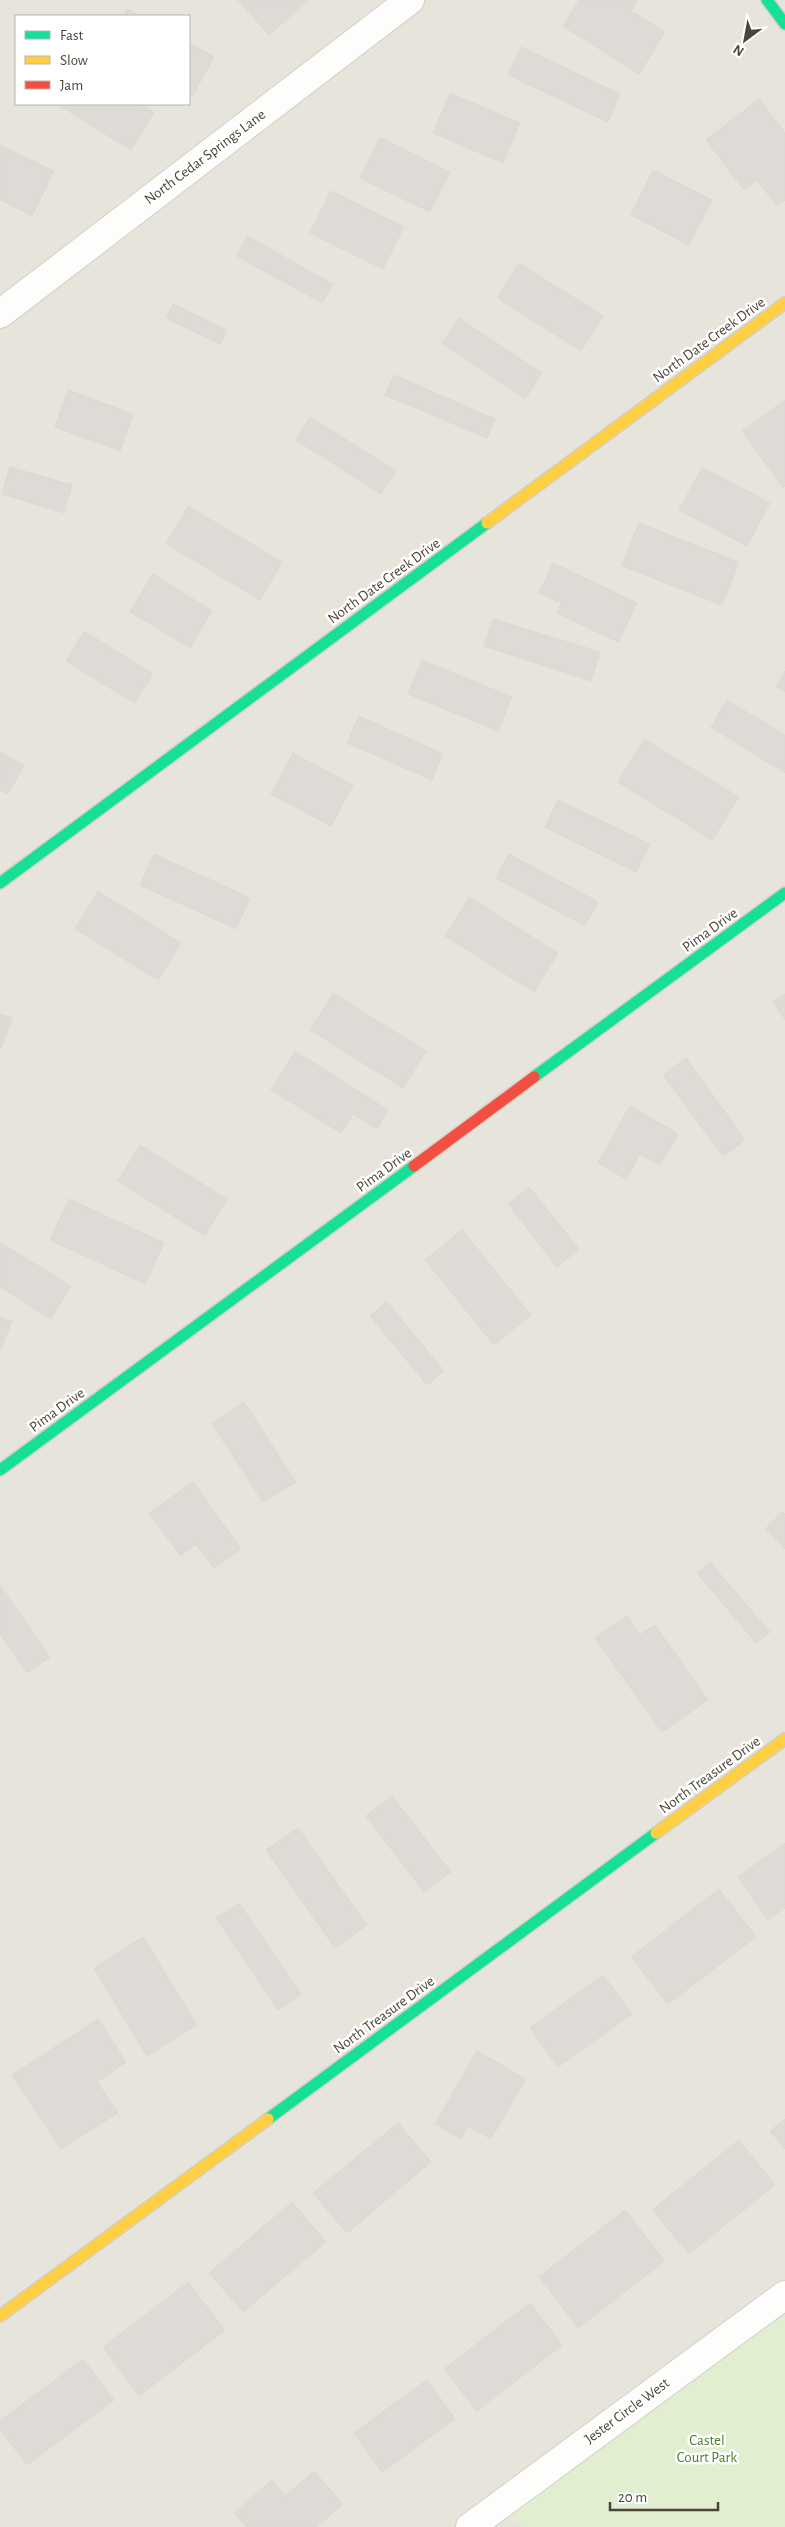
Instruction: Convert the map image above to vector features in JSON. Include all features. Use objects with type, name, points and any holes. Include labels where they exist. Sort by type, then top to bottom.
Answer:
[{"type":"street","name":"North Cedar Springs Lane","points":[[0,314],[410,0]]},
{"type":"street","points":[[767,0],[785,24]]},
{"type":"street","name":"North Date Creek Drive","points":[[0,883],[785,303]]},
{"type":"street","name":"Pima Drive","points":[[0,1470],[785,893]]},
{"type":"street","name":"North Treasure Drive","points":[[0,2316],[785,1739]]},
{"type":"street","name":"Jester Circle West","points":[[470,2527],[785,2295]]},
{"type":"shaded area","points":[[0,0],[785,0],[785,2527],[0,2527]]},
{"type":"green space","name":"Castel Court Park","points":[[785,2295],[785,2527],[523,2527],[494,2509]]},
{"type":"building","points":[[238,0],[309,0],[269,35]]},
{"type":"building","points":[[579,0],[638,0],[631,11],[665,32],[639,74],[563,26]]},
{"type":"building","points":[[127,9],[139,15],[124,15]]},
{"type":"building","points":[[190,44],[214,57],[193,95],[190,94]]},
{"type":"building","points":[[521,47],[620,94],[608,122],[508,75]]},
{"type":"building","points":[[450,93],[520,123],[503,163],[433,133]]},
{"type":"building","points":[[759,99],[785,133],[785,200],[777,206],[757,180],[744,190],[706,140]]},
{"type":"building","points":[[59,105],[143,105],[154,112],[131,150]]},
{"type":"building","points":[[380,137],[450,172],[430,212],[360,178]]},
{"type":"building","points":[[0,145],[54,171],[32,216],[0,200]]},
{"type":"building","points":[[653,170],[712,200],[689,245],[631,215]]},
{"type":"building","points":[[331,191],[404,227],[383,269],[310,233]]},
{"type":"building","points":[[247,236],[333,284],[322,303],[237,256]]},
{"type":"building","points":[[519,263],[603,316],[581,351],[497,298]]},
{"type":"building","points":[[173,304],[227,330],[220,344],[166,318]]},
{"type":"building","points":[[459,318],[542,373],[525,399],[442,343]]},
{"type":"building","points":[[394,375],[495,419],[487,438],[385,395]]},
{"type":"building","points":[[68,390],[133,414],[120,451],[55,427]]},
{"type":"building","points":[[785,400],[785,486],[783,488],[742,431]]},
{"type":"building","points":[[310,417],[396,471],[381,494],[296,440]]},
{"type":"building","points":[[10,467],[72,485],[64,513],[2,494]]},
{"type":"building","points":[[702,467],[770,503],[747,546],[679,510]]},
{"type":"building","points":[[188,506],[282,562],[260,600],[166,544]]},
{"type":"building","points":[[639,523],[739,562],[722,605],[622,566]]},
{"type":"building","points":[[553,563],[637,603],[618,642],[557,613],[561,603],[539,593]]},
{"type":"building","points":[[153,574],[212,611],[190,648],[130,612]]},
{"type":"building","points":[[493,619],[600,652],[591,681],[484,646]]},
{"type":"building","points":[[84,631],[153,674],[134,703],[66,661]]},
{"type":"building","points":[[422,660],[512,697],[498,731],[408,694]]},
{"type":"building","points":[[785,671],[785,692],[776,686]]},
{"type":"building","points":[[727,700],[785,735],[785,773],[711,727]]},
{"type":"building","points":[[359,716],[443,754],[432,780],[347,743]]},
{"type":"building","points":[[644,739],[739,797],[712,840],[618,782]]},
{"type":"building","points":[[0,752],[24,765],[8,794],[0,790]]},
{"type":"building","points":[[293,753],[353,785],[331,826],[271,794]]},
{"type":"building","points":[[558,800],[650,844],[636,872],[545,827]]},
{"type":"building","points":[[154,854],[250,898],[236,929],[140,885]]},
{"type":"building","points":[[509,854],[598,902],[585,926],[496,878]]},
{"type":"building","points":[[98,891],[181,943],[158,980],[75,929]]},
{"type":"building","points":[[469,897],[558,953],[534,992],[445,936]]},
{"type":"building","points":[[333,993],[426,1051],[403,1088],[310,1030]]},
{"type":"building","points":[[785,994],[785,1020],[773,1002]]},
{"type":"building","points":[[0,1014],[12,1018],[1,1049],[0,1048]]},
{"type":"building","points":[[295,1051],[388,1110],[377,1129],[353,1114],[341,1133],[271,1090]]},
{"type":"building","points":[[686,1058],[745,1140],[723,1156],[663,1075]]},
{"type":"building","points":[[630,1106],[678,1134],[660,1165],[640,1154],[626,1179],[598,1163]]},
{"type":"building","points":[[140,1145],[227,1199],[205,1236],[118,1181]]},
{"type":"building","points":[[529,1187],[579,1249],[557,1267],[508,1204]]},
{"type":"building","points":[[69,1199],[164,1243],[145,1284],[50,1240]]},
{"type":"building","points":[[462,1230],[531,1315],[494,1345],[425,1260]]},
{"type":"building","points":[[0,1242],[71,1286],[51,1319],[0,1287]]},
{"type":"building","points":[[387,1302],[444,1371],[427,1385],[370,1316]]},
{"type":"building","points":[[0,1317],[12,1321],[0,1352]]},
{"type":"building","points":[[244,1402],[296,1482],[263,1502],[212,1424]]},
{"type":"building","points":[[193,1482],[241,1549],[214,1568],[196,1544],[180,1556],[149,1513]]},
{"type":"building","points":[[782,1512],[785,1514],[785,1549],[765,1529]]},
{"type":"building","points":[[710,1562],[770,1632],[756,1643],[697,1573]]},
{"type":"building","points":[[0,1585],[50,1657],[27,1673],[0,1634]]},
{"type":"building","points":[[627,1616],[640,1635],[655,1625],[708,1700],[662,1732],[595,1638]]},
{"type":"building","points":[[392,1796],[451,1872],[424,1892],[366,1816]]},
{"type":"building","points":[[298,1828],[367,1925],[335,1948],[266,1850]]},
{"type":"building","points":[[785,1843],[785,1908],[768,1920],[738,1877]]},
{"type":"building","points":[[719,1889],[756,1937],[668,2004],[631,1957]]},
{"type":"building","points":[[239,1903],[301,1994],[278,2010],[216,1918]]},
{"type":"building","points":[[143,1937],[197,2025],[147,2056],[94,1968]]},
{"type":"building","points":[[603,1975],[632,2014],[558,2067],[530,2028]]},
{"type":"building","points":[[98,2019],[126,2062],[97,2082],[118,2113],[61,2149],[12,2075]]},
{"type":"building","points":[[477,2051],[526,2079],[491,2139],[468,2126],[461,2139],[435,2124]]},
{"type":"building","points":[[785,2119],[785,2149],[770,2131]]},
{"type":"building","points":[[398,2123],[431,2162],[347,2233],[313,2193]]},
{"type":"building","points":[[739,2140],[775,2185],[689,2254],[652,2210]]},
{"type":"building","points":[[292,2202],[326,2242],[243,2312],[209,2273]]},
{"type":"building","points":[[625,2210],[665,2261],[578,2328],[539,2277]]},
{"type":"building","points":[[188,2282],[225,2330],[139,2396],[103,2347]]},
{"type":"building","points":[[530,2303],[562,2345],[477,2411],[444,2369]]},
{"type":"building","points":[[83,2359],[114,2400],[27,2465],[0,2429],[0,2421]]},
{"type":"building","points":[[427,2380],[455,2419],[382,2472],[354,2433]]},
{"type":"building","points":[[314,2471],[343,2504],[317,2527],[247,2527],[234,2513],[272,2480],[285,2496]]},
{"type":"traffic: fast","points":[[767,0],[785,24]]},
{"type":"traffic: fast","points":[[0,883],[487,523]]},
{"type":"traffic: fast","points":[[534,1077],[785,893]]},
{"type":"traffic: fast","points":[[0,1470],[414,1166]]},
{"type":"traffic: fast","points":[[268,2119],[656,1833]]},
{"type":"traffic: slow","points":[[487,523],[785,303]]},
{"type":"traffic: slow","points":[[656,1833],[785,1739]]},
{"type":"traffic: slow","points":[[0,2316],[268,2119]]},
{"type":"traffic: jam","points":[[414,1166],[534,1077]]}]
